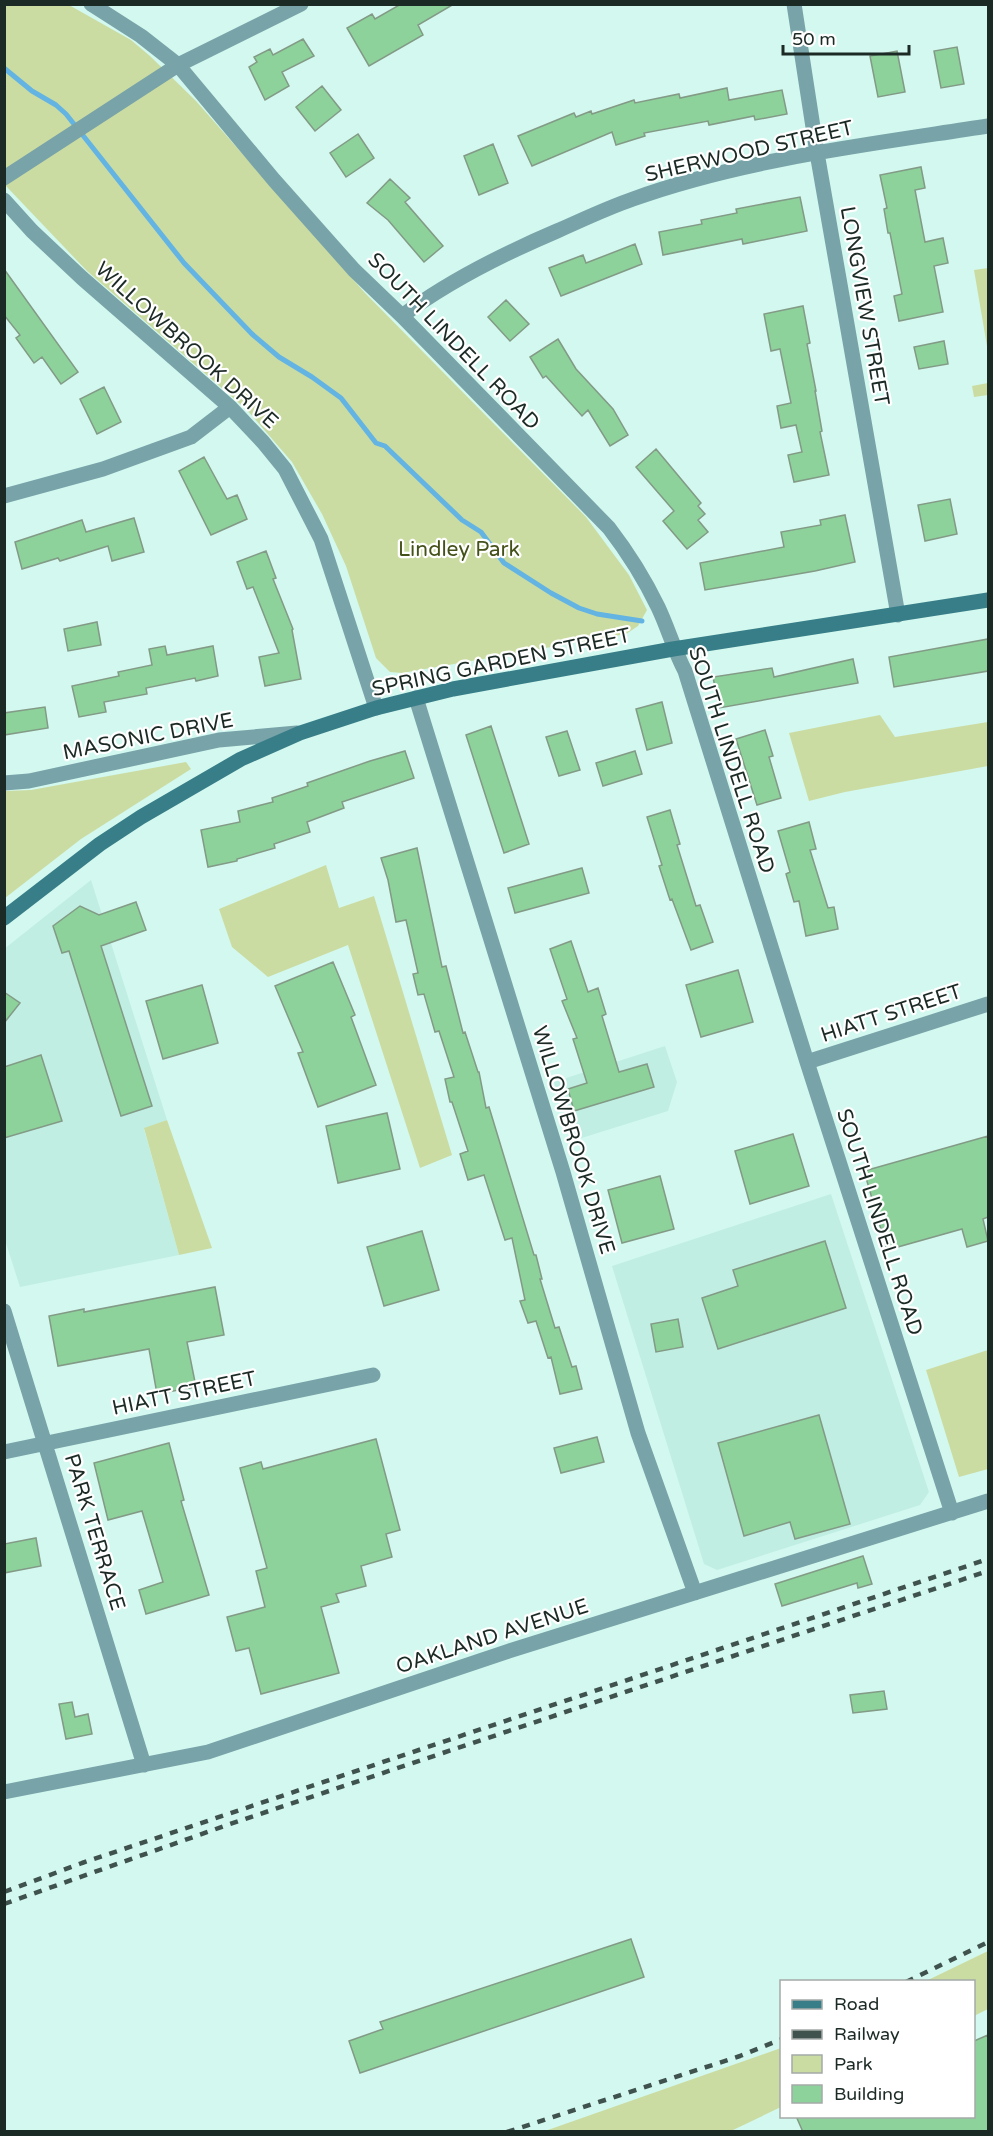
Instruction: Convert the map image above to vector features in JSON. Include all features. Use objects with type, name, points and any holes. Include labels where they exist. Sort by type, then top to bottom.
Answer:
[{"type":"main road","name":"SPRING GARDEN STREET","points":[[4,918],[100,844],[141,817],[241,759],[300,733],[376,708],[453,689],[673,649],[988,600]]},
{"type":"street","name":"SOUTH LINDELL ROAD","points":[[91,4],[141,36],[178,66],[340,254],[609,528],[634,561],[659,610],[673,649],[685,671],[807,1062],[952,1513]]},
{"type":"street","points":[[4,178],[178,66],[301,4]]},
{"type":"street","name":"LONGVIEW STREET","points":[[794,4],[817,153],[898,615]]},
{"type":"street","name":"SHERWOOD STREET","points":[[402,316],[504,254],[633,199],[711,176],[817,153],[988,126]]},
{"type":"street","name":"WILLOWBROOK DRIVE","points":[[4,200],[32,231],[82,278],[230,407],[285,469],[321,539],[376,708]]},
{"type":"street","points":[[4,496],[103,469],[191,437],[230,407]]},
{"type":"street","name":"WILLOWBROOK DRIVE","points":[[416,698],[563,1172],[638,1433],[694,1593]]},
{"type":"street","name":"MASONIC DRIVE","points":[[4,783],[29,782],[219,740],[300,733]]},
{"type":"street","name":"HIATT STREET","points":[[807,1062],[988,1004]]},
{"type":"street","name":"PARK TERRACE","points":[[4,1311],[47,1444],[144,1765]]},
{"type":"street","name":"HIATT STREET","points":[[4,1452],[373,1375]]},
{"type":"street","name":"OAKLAND AVENUE","points":[[4,1792],[208,1752],[509,1651],[988,1502]]},
{"type":"shaded area","points":[[91,880],[167,1120],[144,1129],[179,1255],[20,1287],[4,1237],[4,949]]},
{"type":"shaded area","points":[[665,1046],[677,1082],[668,1111],[572,1141],[554,1082]]},
{"type":"shaded area","points":[[831,1194],[929,1492],[920,1505],[717,1570],[704,1564],[612,1266]]},
{"type":"green space","name":"Lindley Park","points":[[4,5],[69,5],[131,40],[196,101],[365,293],[586,517],[629,575],[647,610],[638,626],[626,634],[402,673],[390,672],[376,658],[346,566],[322,514],[292,462],[247,410],[87,271],[5,185]]},
{"type":"green space","points":[[988,268],[988,352],[974,270]]},
{"type":"green space","points":[[988,383],[988,395],[974,397],[972,386]]},
{"type":"green space","points":[[880,715],[895,737],[988,722],[988,766],[845,792],[809,801],[789,733]]},
{"type":"green space","points":[[186,762],[191,769],[81,839],[5,898],[5,791],[31,790]]},
{"type":"green space","points":[[326,865],[339,908],[374,896],[452,1155],[420,1168],[348,945],[268,977],[232,947],[219,909]]},
{"type":"green space","points":[[167,1120],[212,1248],[179,1255],[144,1128]]},
{"type":"green space","points":[[988,1350],[988,1469],[959,1477],[926,1370]]},
{"type":"green space","points":[[988,1951],[988,2009],[975,2016],[975,1980],[928,1980]]},
{"type":"green space","points":[[780,2048],[780,2107],[731,2131],[545,2131]]},
{"type":"building","points":[[401,4],[454,4],[418,25],[423,35],[369,66],[347,28],[372,14],[375,19]]},
{"type":"building","points":[[303,39],[314,56],[282,72],[289,86],[265,100],[249,67],[257,62],[254,57],[270,49],[273,55]]},
{"type":"building","points":[[957,47],[964,84],[941,88],[934,51]]},
{"type":"building","points":[[897,51],[905,92],[878,97],[870,56]]},
{"type":"building","points":[[322,86],[341,110],[315,131],[296,107]]},
{"type":"building","points":[[727,88],[729,100],[782,90],[787,114],[755,120],[754,116],[709,125],[708,121],[644,133],[645,136],[616,145],[612,132],[532,166],[518,136],[574,113],[576,117],[634,100],[635,103],[679,94],[680,98]]},
{"type":"building","points":[[358,134],[374,158],[346,177],[330,153]]},
{"type":"building","points":[[493,144],[508,183],[479,195],[464,156]]},
{"type":"building","points":[[921,167],[925,188],[915,190],[925,242],[943,238],[948,263],[934,266],[943,312],[899,321],[894,296],[902,294],[890,233],[888,233],[884,209],[887,208],[880,175]]},
{"type":"building","points":[[390,179],[410,198],[405,202],[443,246],[424,262],[388,220],[367,203]]},
{"type":"building","points":[[800,197],[807,231],[743,244],[742,239],[663,255],[659,232],[702,224],[701,220],[737,213],[736,209]]},
{"type":"building","points":[[635,244],[642,264],[561,296],[549,268],[583,255],[586,263]]},
{"type":"building","points":[[4,269],[78,372],[61,384],[42,357],[34,363],[16,338],[20,335],[4,315]]},
{"type":"building","points":[[506,300],[529,324],[510,341],[488,317]]},
{"type":"building","points":[[803,306],[822,431],[820,432],[829,475],[794,482],[788,455],[802,452],[796,425],[781,428],[777,406],[791,403],[780,349],[771,351],[764,314]]},
{"type":"building","points":[[558,339],[576,369],[613,409],[628,435],[610,446],[588,410],[582,416],[546,376],[543,378],[530,357]]},
{"type":"building","points":[[944,341],[948,364],[919,369],[914,347]]},
{"type":"building","points":[[104,387],[121,422],[97,434],[80,399]]},
{"type":"building","points":[[656,449],[701,503],[698,506],[705,514],[698,520],[708,532],[687,549],[663,521],[674,511],[636,467]]},
{"type":"building","points":[[204,457],[227,499],[237,495],[247,519],[211,535],[179,471]]},
{"type":"building","points":[[950,499],[957,534],[925,541],[918,505]]},
{"type":"building","points":[[845,515],[855,562],[705,590],[700,563],[784,547],[781,532],[821,525],[820,520]]},
{"type":"building","points":[[134,518],[144,552],[112,561],[108,546],[60,561],[58,558],[22,569],[15,542],[82,520],[86,532]]},
{"type":"building","points":[[266,551],[276,578],[273,579],[293,629],[301,679],[265,686],[259,657],[279,653],[253,587],[247,589],[237,562]]},
{"type":"building","points":[[97,622],[101,645],[68,651],[64,629]]},
{"type":"building","points":[[988,639],[988,671],[894,687],[889,657]]},
{"type":"building","points":[[165,646],[167,655],[213,646],[218,676],[196,681],[195,678],[146,688],[147,694],[104,702],[106,712],[79,717],[72,686],[119,676],[118,672],[152,665],[149,649]]},
{"type":"building","points":[[853,659],[858,683],[719,708],[713,677],[772,668],[774,677]]},
{"type":"building","points":[[662,702],[672,743],[647,750],[636,709]]},
{"type":"building","points":[[45,707],[48,728],[4,735],[4,713]]},
{"type":"building","points":[[491,726],[529,844],[504,853],[466,735]]},
{"type":"building","points":[[765,730],[773,756],[769,757],[781,798],[757,805],[736,739]]},
{"type":"building","points":[[567,731],[580,770],[559,776],[546,737]]},
{"type":"building","points":[[405,751],[414,778],[342,802],[344,808],[307,822],[310,832],[274,844],[275,848],[237,859],[237,861],[208,867],[201,830],[240,822],[238,811],[273,802],[272,798],[308,786],[307,783]]},
{"type":"building","points":[[635,751],[642,774],[603,786],[596,763]]},
{"type":"building","points":[[670,810],[680,844],[677,845],[696,906],[700,905],[713,942],[691,950],[672,899],[670,900],[647,817]]},
{"type":"building","points":[[809,822],[816,849],[810,850],[828,908],[834,907],[838,929],[806,936],[799,901],[794,902],[786,874],[790,872],[778,831]]},
{"type":"building","points":[[417,848],[442,967],[446,966],[463,1033],[465,1032],[479,1072],[486,1108],[489,1107],[534,1255],[536,1255],[542,1279],[540,1279],[555,1328],[559,1327],[572,1367],[576,1366],[582,1389],[560,1394],[551,1357],[548,1358],[536,1321],[528,1323],[520,1301],[525,1300],[512,1238],[505,1240],[484,1175],[468,1180],[460,1154],[468,1151],[452,1102],[450,1102],[445,1079],[454,1077],[439,1031],[435,1032],[424,994],[418,995],[413,974],[418,973],[406,920],[396,922],[381,858]]},
{"type":"building","points":[[582,868],[589,893],[515,913],[508,888]]},
{"type":"building","points":[[136,902],[146,930],[101,946],[152,1106],[121,1116],[69,951],[62,953],[53,926],[80,906],[99,915]]},
{"type":"building","points":[[571,941],[588,992],[598,988],[606,1014],[602,1016],[619,1072],[647,1064],[654,1087],[574,1111],[568,1089],[587,1083],[573,1039],[577,1038],[562,1001],[567,999],[550,949]]},
{"type":"building","points":[[333,962],[355,1015],[351,1017],[376,1085],[318,1107],[298,1053],[303,1052],[275,986]]},
{"type":"building","points":[[738,970],[753,1022],[701,1037],[686,985]]},
{"type":"building","points":[[202,985],[218,1043],[163,1059],[146,1001]]},
{"type":"building","points":[[4,992],[20,1003],[4,1023]]},
{"type":"building","points":[[41,1055],[62,1121],[4,1138],[4,1067]]},
{"type":"building","points":[[387,1113],[400,1169],[338,1183],[326,1126]]},
{"type":"building","points":[[793,1134],[809,1186],[750,1204],[735,1151]]},
{"type":"building","points":[[988,1136],[988,1217],[983,1219],[988,1241],[967,1247],[962,1229],[887,1250],[864,1171]]},
{"type":"building","points":[[660,1176],[674,1229],[622,1243],[608,1190]]},
{"type":"building","points":[[422,1231],[439,1290],[384,1306],[367,1247]]},
{"type":"building","points":[[825,1241],[846,1308],[718,1349],[702,1298],[738,1286],[733,1270]]},
{"type":"building","points":[[215,1287],[224,1335],[187,1342],[196,1387],[157,1394],[149,1349],[58,1366],[49,1316],[84,1309],[84,1312]]},
{"type":"building","points":[[678,1319],[683,1347],[656,1352],[651,1324]]},
{"type":"building","points":[[819,1415],[850,1524],[795,1539],[790,1522],[744,1536],[718,1443]]},
{"type":"building","points":[[597,1437],[604,1462],[561,1473],[554,1448]]},
{"type":"building","points":[[376,1439],[400,1530],[386,1534],[392,1557],[361,1566],[366,1586],[336,1594],[339,1602],[321,1607],[339,1673],[261,1694],[249,1648],[236,1651],[227,1617],[265,1607],[256,1571],[267,1568],[240,1468],[261,1462],[263,1469]]},
{"type":"building","points":[[169,1443],[184,1500],[181,1501],[209,1595],[146,1614],[139,1590],[163,1582],[142,1511],[108,1520],[94,1463]]},
{"type":"building","points":[[36,1538],[41,1566],[4,1573],[4,1544]]},
{"type":"building","points":[[863,1556],[872,1584],[858,1588],[857,1583],[782,1606],[775,1584]]},
{"type":"building","points":[[884,1691],[887,1709],[853,1713],[850,1695]]},
{"type":"building","points":[[72,1702],[75,1717],[88,1714],[92,1734],[66,1739],[59,1704]]},
{"type":"building","points":[[631,1939],[644,1977],[360,2073],[349,2041],[383,2029],[380,2022]]},
{"type":"building","points":[[988,2035],[988,2132],[803,2132],[797,2118],[975,2118],[975,2041]]},
{"type":"waterway","points":[[4,68],[66,114],[184,263],[252,334],[279,357],[341,398],[376,443],[385,446],[462,520],[481,532],[504,563],[579,608],[597,614],[642,621]]},
{"type":"railway","points":[[4,1892],[82,1863],[988,1559]]},
{"type":"railway","points":[[4,1904],[230,1824],[988,1571]]},
{"type":"railway","points":[[910,1980],[988,1942]]},
{"type":"railway","points":[[507,2132],[740,2056],[780,2040]]}]
